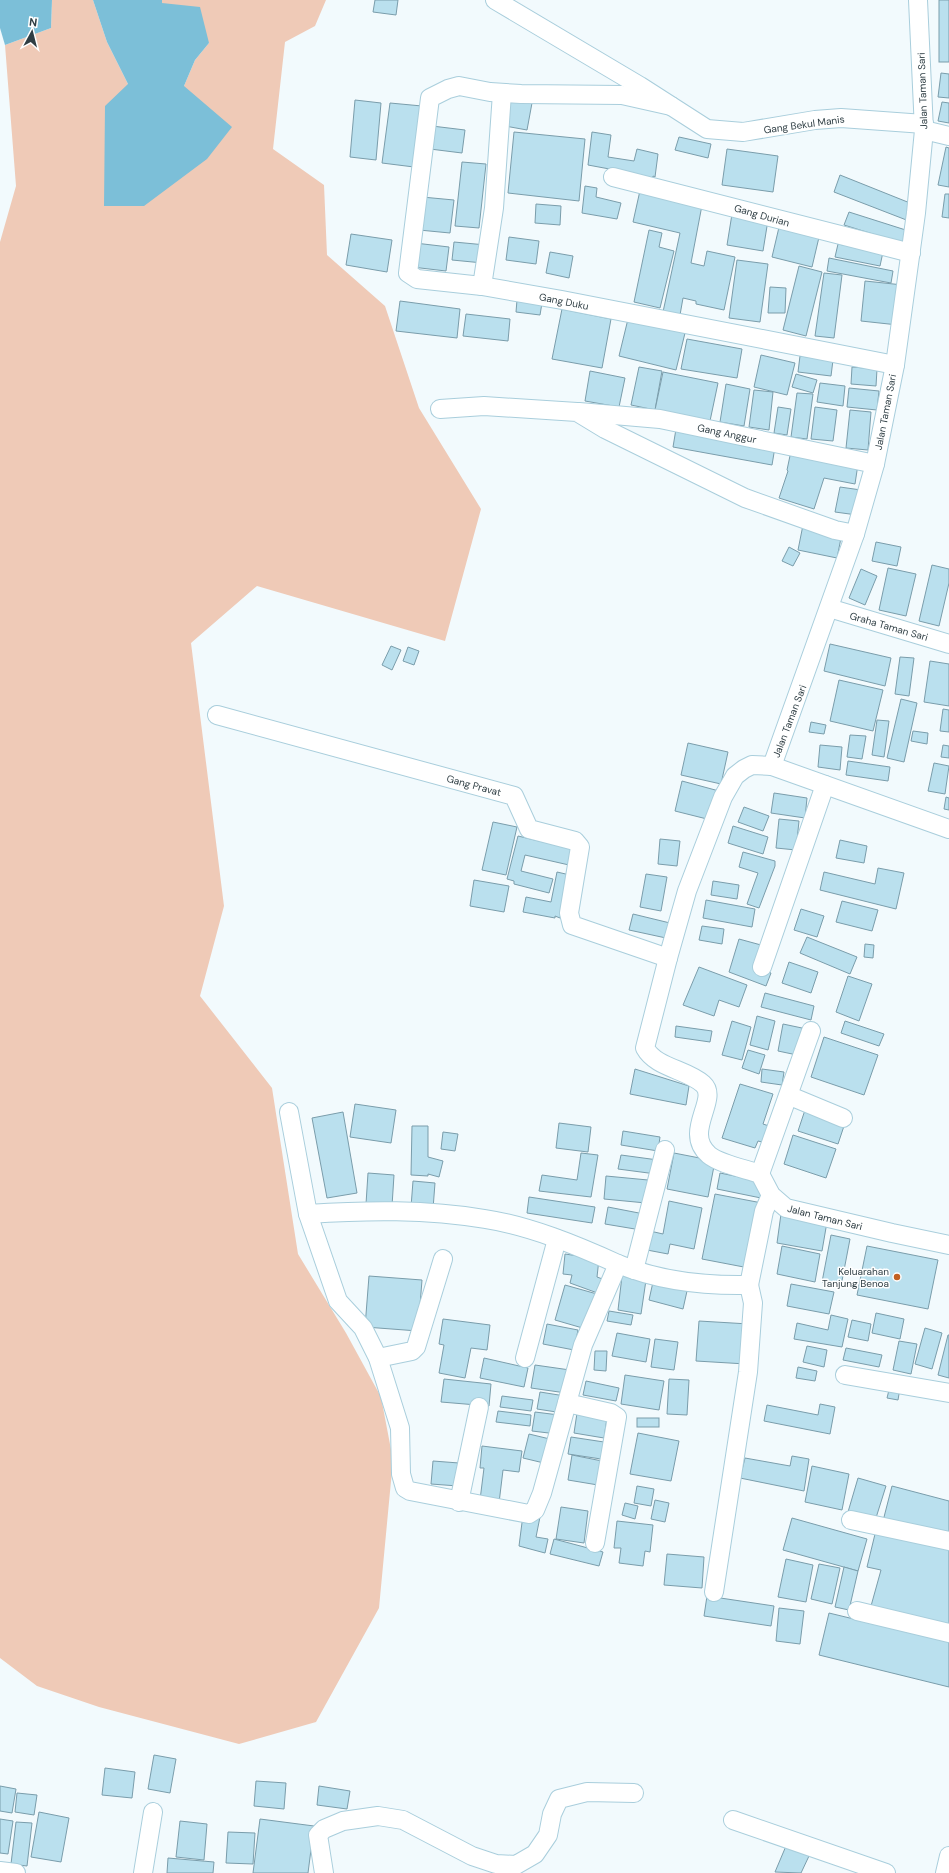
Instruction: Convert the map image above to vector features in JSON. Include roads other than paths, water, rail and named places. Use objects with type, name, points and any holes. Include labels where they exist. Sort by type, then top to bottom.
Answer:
[{"type":"street","points":[[495,0],[640,86],[670,106]]},
{"type":"street","name":"Jalan Taman Sari","points":[[918,0],[924,127],[911,253],[895,365],[875,464],[856,534],[772,766],[752,765],[744,769],[735,776],[723,797],[687,891],[645,1048],[648,1054],[655,1059],[682,1071],[704,1085],[707,1089],[708,1096],[698,1129],[700,1143],[705,1151],[710,1156],[760,1174],[771,1195],[786,1208],[892,1234],[949,1245]]},
{"type":"street","name":"Gang Duku","points":[[502,93],[459,86],[448,89],[430,98],[408,273],[417,279],[482,286],[895,365]]},
{"type":"street","points":[[482,286],[494,208],[502,93],[622,95],[670,106]]},
{"type":"street","name":"Gang Bekul Manis","points":[[670,106],[707,129],[743,132],[815,120],[841,118],[924,127],[949,136]]},
{"type":"street","name":"Gang Durian","points":[[613,178],[911,253]]},
{"type":"street","name":"Gang Anggur","points":[[440,409],[484,406],[577,412],[660,420],[875,464]]},
{"type":"street","points":[[577,412],[605,429],[745,498],[835,530],[856,534]]},
{"type":"street","name":"Graha Taman Sari","points":[[829,608],[949,644]]},
{"type":"street","name":"Gang Pravat","points":[[217,715],[514,796],[529,829],[575,841],[580,847],[569,913],[572,925],[668,958]]},
{"type":"street","points":[[772,766],[949,829]]},
{"type":"street","points":[[762,967],[825,785]]},
{"type":"street","points":[[760,1174],[790,1096],[811,1031]]},
{"type":"street","points":[[790,1096],[843,1118]]},
{"type":"street","points":[[289,1112],[308,1214],[338,1301],[363,1328],[378,1358],[400,1428],[401,1474],[406,1488],[410,1491],[459,1502],[529,1514],[536,1510],[542,1493],[583,1345],[626,1267],[665,1150]]},
{"type":"street","points":[[714,1592],[748,1372],[753,1303],[749,1285],[764,1211],[771,1195]]},
{"type":"street","points":[[308,1214],[366,1210],[449,1214],[486,1219],[557,1238],[626,1267],[674,1280],[725,1286],[749,1285]]},
{"type":"street","points":[[525,1358],[557,1238]]},
{"type":"street","points":[[378,1358],[412,1351],[416,1347],[444,1258]]},
{"type":"street","points":[[845,1375],[949,1393]]},
{"type":"street","points":[[567,1403],[611,1413],[618,1417],[595,1543]]},
{"type":"street","points":[[459,1502],[479,1407]]},
{"type":"street","points":[[851,1520],[949,1541]]},
{"type":"street","points":[[857,1612],[949,1633]]},
{"type":"street","points":[[324,1873],[318,1835],[324,1829],[343,1821],[378,1816],[403,1820],[472,1856],[496,1864],[516,1865],[535,1854],[548,1835],[552,1814],[560,1799],[587,1792],[634,1793]]},
{"type":"street","points":[[144,1873],[153,1812]]},
{"type":"street","points":[[733,1820],[886,1873]]},
{"type":"street","points":[[945,1873],[949,1856]]},
{"type":"street","points":[[0,1871],[16,1873]]},
{"type":"water","points":[[0,0],[52,0],[51,28],[5,45],[0,28]]},
{"type":"water","points":[[93,0],[162,0],[162,3],[200,7],[209,43],[195,60],[184,86],[232,127],[207,159],[144,206],[104,206],[105,106],[128,84],[107,42]]},
{"type":"place","name":"Keluarahan Tanjung Benoa","points":[[897,1277]]}]
